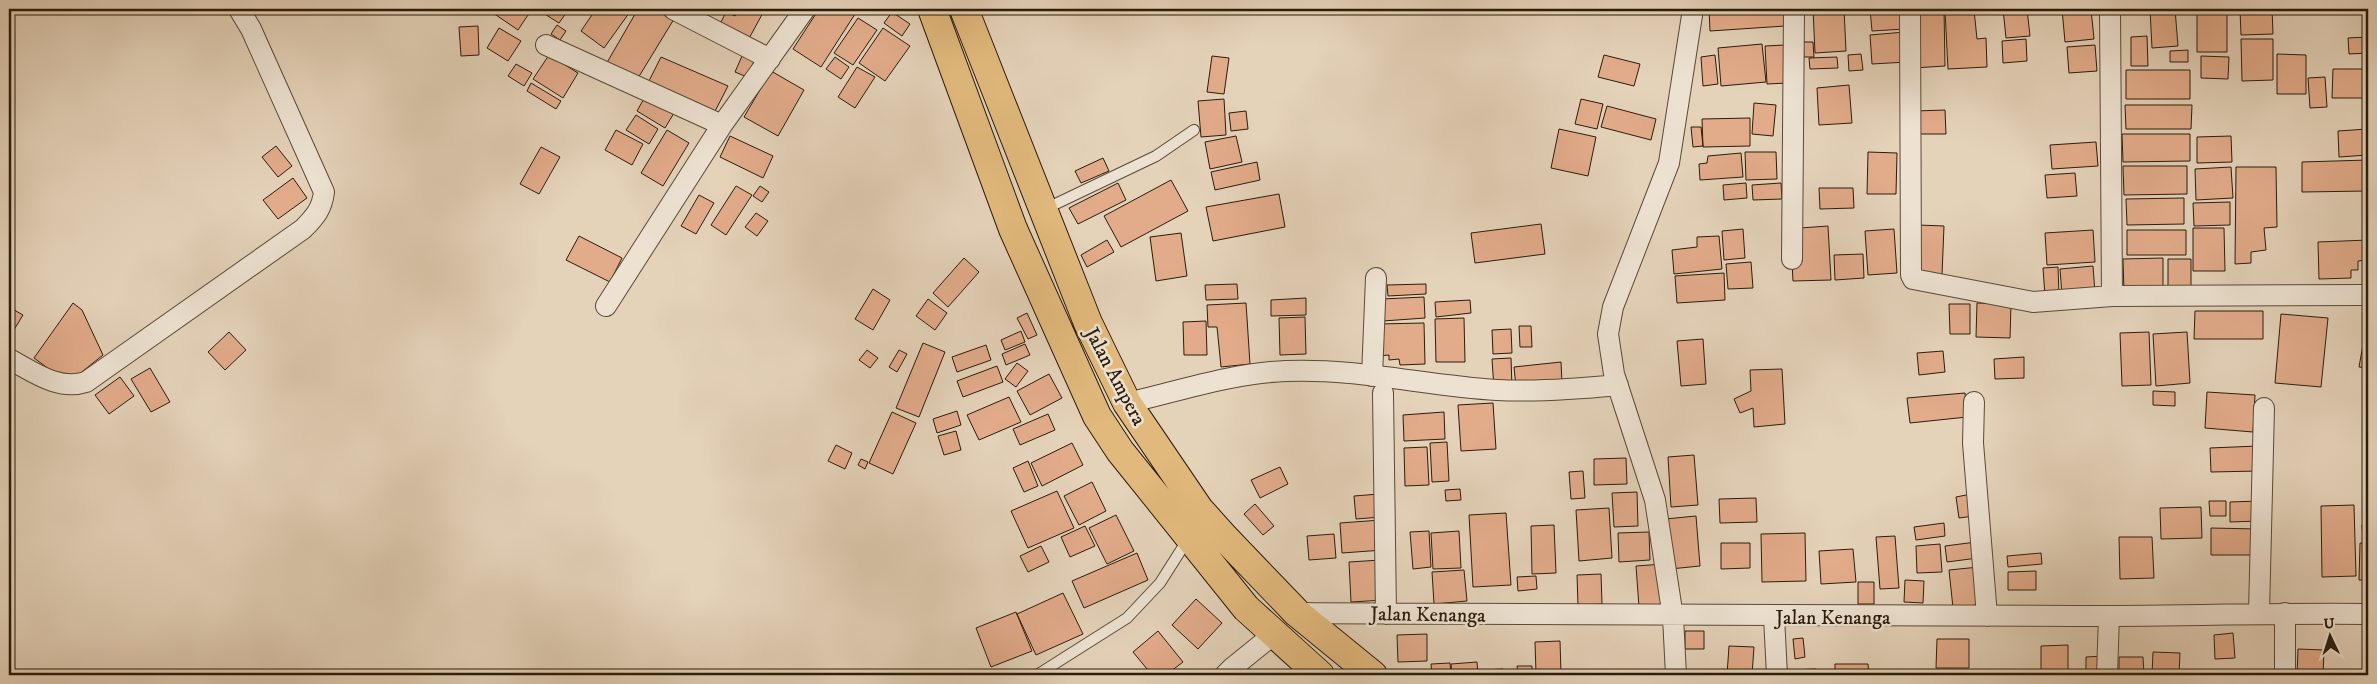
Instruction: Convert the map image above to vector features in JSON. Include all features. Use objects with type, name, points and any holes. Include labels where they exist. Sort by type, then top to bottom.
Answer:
[{"type":"main road","name":"Jalan Ampera","points":[[932,9],[1013,229],[1097,416],[1120,451],[1246,608],[1320,675]]},
{"type":"main road","name":"Jalan Ampera","points":[[964,9],[1088,323],[1127,403],[1198,508],[1297,612],[1373,675]]},
{"type":"street","points":[[9,359],[53,382],[67,386],[86,382],[304,229],[316,216],[322,204],[324,192],[251,29],[239,9]]},
{"type":"street","points":[[673,9],[770,59]]},
{"type":"street","points":[[606,306],[722,125],[805,9]]},
{"type":"street","points":[[1676,675],[1673,617],[1655,500],[1618,385],[1608,334],[1613,307],[1669,163],[1693,9]]},
{"type":"street","points":[[1792,259],[1794,9]]},
{"type":"street","points":[[1910,9],[1912,278],[2005,298],[2033,302],[2112,296],[2368,295]]},
{"type":"street","points":[[2110,9],[2112,296]]},
{"type":"street","points":[[546,44],[722,125]]},
{"type":"street","points":[[1372,376],[1376,278]]},
{"type":"street","points":[[1127,403],[1235,377],[1286,371],[1372,376],[1496,390],[1557,391],[1618,385]]},
{"type":"street","points":[[1383,393],[1386,614]]},
{"type":"street","points":[[1974,402],[1973,443],[1987,616]]},
{"type":"street","points":[[2259,613],[2264,408]]},
{"type":"street","name":"Jalan Kenanga","points":[[1297,612],[1673,617],[2368,614]]},
{"type":"street","points":[[2285,613],[2285,675]]},
{"type":"street","points":[[2107,675],[2109,616]]},
{"type":"street","points":[[1774,617],[1777,675]]},
{"type":"street","points":[[1225,675],[1274,634]]},
{"type":"lane","points":[[1042,210],[1156,156],[1194,130]]},
{"type":"lane","points":[[1037,675],[1127,618],[1160,583],[1189,538]]},
{"type":"building","points":[[497,9],[532,9],[518,30],[493,13]]},
{"type":"building","points":[[541,9],[569,9],[559,23],[540,11]]},
{"type":"building","points":[[596,9],[632,9],[604,48],[581,31]]},
{"type":"building","points":[[638,9],[655,9],[674,19],[635,83],[605,66]]},
{"type":"building","points":[[738,9],[765,9],[746,44],[718,28],[726,12],[735,16]]},
{"type":"building","points":[[819,9],[846,9],[855,14],[821,67],[793,49]]},
{"type":"building","points":[[1709,9],[1784,9],[1785,26],[1710,31]]},
{"type":"building","points":[[1813,9],[1844,9],[1846,51],[1815,53]]},
{"type":"building","points":[[1845,9],[1864,9],[1865,12],[1846,13]]},
{"type":"building","points":[[1870,9],[1903,9],[1905,29],[1872,31]]},
{"type":"building","points":[[1944,9],[1945,66],[1913,68],[1911,10]]},
{"type":"building","points":[[2003,9],[2027,9],[2030,36],[2006,38]]},
{"type":"building","points":[[2062,9],[2091,9],[2094,39],[2065,42]]},
{"type":"building","points":[[2112,9],[2146,9],[2146,10],[2112,11]]},
{"type":"building","points":[[2150,9],[2175,9],[2178,46],[2152,48]]},
{"type":"building","points":[[2197,9],[2227,9],[2227,52],[2197,52]]},
{"type":"building","points":[[2272,9],[2273,34],[2241,35],[2240,10]]},
{"type":"building","points":[[1974,10],[1977,39],[1986,38],[1987,67],[1948,69],[1945,11]]},
{"type":"building","points":[[892,12],[910,24],[902,36],[884,23]]},
{"type":"building","points":[[858,18],[877,30],[853,65],[834,53]]},
{"type":"building","points":[[557,25],[566,31],[560,40],[551,34]]},
{"type":"building","points":[[478,26],[479,55],[461,56],[459,27]]},
{"type":"building","points":[[499,28],[521,41],[508,61],[487,48]]},
{"type":"building","points":[[883,28],[910,46],[885,81],[859,63]]},
{"type":"building","points":[[1905,32],[1907,62],[1872,64],[1870,35]]},
{"type":"building","points":[[2147,36],[2148,66],[2131,66],[2131,37]]},
{"type":"building","points":[[2367,37],[2367,53],[2349,54],[2348,38]]},
{"type":"building","points":[[2026,39],[2027,61],[2003,63],[2002,41]]},
{"type":"building","points":[[2241,39],[2273,39],[2273,80],[2242,81]]},
{"type":"building","points":[[1803,42],[1813,42],[1814,57],[1804,57]]},
{"type":"building","points":[[1762,44],[1766,82],[1721,86],[1718,48]]},
{"type":"building","points":[[1785,45],[1788,83],[1767,84],[1765,46]]},
{"type":"building","points":[[2095,45],[2097,71],[2069,73],[2067,47]]},
{"type":"building","points":[[2188,50],[2188,62],[2170,62],[2170,51]]},
{"type":"building","points":[[1861,54],[1863,70],[1849,71],[1848,55]]},
{"type":"building","points":[[2277,54],[2306,55],[2306,94],[2277,94]]},
{"type":"building","points":[[549,55],[578,73],[563,98],[533,79]]},
{"type":"building","points":[[1604,55],[1640,64],[1634,86],[1598,77]]},
{"type":"building","points":[[1715,55],[1718,84],[1703,86],[1701,57]]},
{"type":"building","points":[[742,56],[754,61],[747,77],[735,72]]},
{"type":"building","points":[[1212,56],[1229,58],[1224,94],[1207,92]]},
{"type":"building","points":[[2201,56],[2229,57],[2228,79],[2201,78]]},
{"type":"building","points":[[661,57],[728,86],[712,117],[646,87]]},
{"type":"building","points":[[835,57],[849,67],[841,79],[826,69]]},
{"type":"building","points":[[1837,57],[1838,68],[1810,69],[1809,58]]},
{"type":"building","points":[[516,64],[532,73],[524,86],[508,76]]},
{"type":"building","points":[[857,67],[875,77],[855,108],[838,97]]},
{"type":"building","points":[[2333,69],[2368,69],[2368,98],[2332,98]]},
{"type":"building","points":[[2126,70],[2190,70],[2190,99],[2126,99]]},
{"type":"building","points":[[771,71],[804,90],[778,136],[744,117]]},
{"type":"building","points":[[2325,77],[2327,107],[2310,108],[2308,78]]},
{"type":"building","points":[[531,83],[561,101],[556,109],[527,91]]},
{"type":"building","points":[[1849,85],[1852,123],[1819,125],[1817,88]]},
{"type":"building","points":[[646,95],[674,113],[665,128],[637,111]]},
{"type":"building","points":[[1224,99],[1226,135],[1201,137],[1198,101]]},
{"type":"building","points":[[1581,99],[1603,104],[1597,129],[1575,124]]},
{"type":"building","points":[[1754,103],[1776,105],[1773,136],[1752,134]]},
{"type":"building","points":[[2125,105],[2192,105],[2191,129],[2126,129]]},
{"type":"building","points":[[1607,106],[1656,119],[1651,140],[1601,127]]},
{"type":"building","points":[[1945,110],[1946,134],[1916,134],[1915,111]]},
{"type":"building","points":[[1246,111],[1248,129],[1231,131],[1229,113]]},
{"type":"building","points":[[636,115],[658,129],[649,144],[626,130]]},
{"type":"building","points":[[1750,118],[1750,146],[1703,147],[1702,119]]},
{"type":"building","points":[[1691,127],[1701,127],[1703,146],[1693,147]]},
{"type":"building","points":[[1559,129],[1596,137],[1588,176],[1551,168]]},
{"type":"building","points":[[2368,129],[2368,155],[2339,157],[2338,131]]},
{"type":"building","points":[[616,130],[643,144],[632,165],[605,150]]},
{"type":"building","points":[[667,130],[689,143],[663,186],[641,173]]},
{"type":"building","points":[[2122,134],[2190,134],[2190,161],[2123,162]]},
{"type":"building","points":[[730,136],[773,156],[763,178],[720,157]]},
{"type":"building","points":[[1236,136],[1242,162],[1210,169],[1205,142]]},
{"type":"building","points":[[2231,136],[2232,162],[2197,163],[2197,137]]},
{"type":"building","points":[[2096,142],[2098,166],[2052,169],[2050,145]]},
{"type":"building","points":[[276,146],[292,166],[278,177],[262,157]]},
{"type":"building","points":[[541,147],[560,157],[539,194],[520,184]]},
{"type":"building","points":[[1745,152],[1776,152],[1777,179],[1746,180]]},
{"type":"building","points":[[1868,152],[1897,153],[1896,194],[1867,194]]},
{"type":"building","points":[[1741,153],[1743,177],[1700,180],[1699,164],[1707,163],[1708,156]]},
{"type":"building","points":[[1103,158],[1109,171],[1081,183],[1075,171]]},
{"type":"building","points":[[2368,160],[2368,191],[2302,192],[2302,162]]},
{"type":"building","points":[[1257,162],[1260,180],[1215,190],[1211,172]]},
{"type":"building","points":[[2123,166],[2187,166],[2187,194],[2124,195]]},
{"type":"building","points":[[2231,167],[2233,198],[2196,200],[2195,169]]},
{"type":"building","points":[[2236,167],[2276,167],[2277,227],[2264,228],[2266,250],[2251,252],[2251,263],[2235,264]]},
{"type":"building","points":[[2075,173],[2077,196],[2047,198],[2045,175]]},
{"type":"building","points":[[293,178],[307,198],[278,219],[263,200]]},
{"type":"building","points":[[1171,180],[1188,211],[1121,247],[1104,216]]},
{"type":"building","points":[[1118,183],[1126,200],[1078,224],[1069,208]]},
{"type":"building","points":[[1746,183],[1747,198],[1724,200],[1723,185]]},
{"type":"building","points":[[1781,183],[1782,199],[1753,200],[1752,185]]},
{"type":"building","points":[[736,186],[752,195],[726,235],[711,225]]},
{"type":"building","points":[[760,186],[769,192],[762,202],[753,196]]},
{"type":"building","points":[[1819,188],[1853,188],[1854,208],[1820,209]]},
{"type":"building","points":[[1279,194],[1285,227],[1213,241],[1206,207]]},
{"type":"building","points":[[699,195],[714,203],[696,234],[681,226]]},
{"type":"building","points":[[2184,198],[2184,224],[2127,225],[2126,199]]},
{"type":"building","points":[[2230,202],[2230,225],[2194,226],[2193,203]]},
{"type":"building","points":[[756,213],[768,221],[757,236],[745,227]]},
{"type":"building","points":[[1541,224],[1545,254],[1475,263],[1471,233]]},
{"type":"building","points":[[1918,225],[1944,226],[1942,275],[1916,274]]},
{"type":"building","points":[[1828,226],[1831,280],[1793,281],[1792,262],[1802,262],[1800,228]]},
{"type":"building","points":[[2193,228],[2224,228],[2225,271],[2193,271]]},
{"type":"building","points":[[1743,229],[1745,258],[1724,260],[1722,231]]},
{"type":"building","points":[[1894,229],[1897,273],[1868,275],[1865,231]]},
{"type":"building","points":[[2093,230],[2095,262],[2047,265],[2045,233]]},
{"type":"building","points":[[2127,230],[2186,230],[2186,255],[2127,255]]},
{"type":"building","points":[[1181,233],[1187,276],[1156,281],[1150,237]]},
{"type":"building","points":[[579,236],[622,258],[610,282],[566,260]]},
{"type":"building","points":[[1719,236],[1722,269],[1674,274],[1672,250],[1697,247],[1697,237]]},
{"type":"building","points":[[1107,240],[1114,252],[1087,267],[1081,255]]},
{"type":"building","points":[[2368,240],[2368,260],[2358,261],[2358,270],[2351,270],[2351,278],[2319,279],[2318,242]]},
{"type":"building","points":[[1863,254],[1864,278],[1835,280],[1834,255]]},
{"type":"building","points":[[964,258],[979,272],[948,307],[933,293]]},
{"type":"building","points":[[2163,258],[2163,292],[2124,293],[2123,259]]},
{"type":"building","points":[[2168,259],[2191,259],[2191,291],[2168,291]]},
{"type":"building","points":[[1751,262],[1753,288],[1728,289],[1726,264]]},
{"type":"building","points":[[2093,266],[2095,293],[2062,295],[2060,269]]},
{"type":"building","points":[[2058,267],[2059,295],[2045,296],[2043,268]]},
{"type":"building","points":[[1724,273],[1725,300],[1677,303],[1675,276]]},
{"type":"building","points":[[1237,284],[1238,299],[1206,300],[1205,285]]},
{"type":"building","points":[[1426,284],[1426,294],[1388,296],[1387,285]]},
{"type":"building","points":[[873,289],[890,300],[873,330],[855,319]]},
{"type":"building","points":[[1424,297],[1425,318],[1383,321],[1382,299]]},
{"type":"building","points":[[1306,298],[1306,315],[1271,316],[1271,300]]},
{"type":"building","points":[[928,299],[947,313],[935,330],[916,316]]},
{"type":"building","points":[[1470,300],[1471,313],[1436,317],[1435,302]]},
{"type":"building","points":[[73,303],[82,310],[103,355],[68,383],[34,358]]},
{"type":"building","points":[[1246,303],[1250,364],[1221,367],[1217,327],[1208,327],[1207,305]]},
{"type":"building","points":[[1977,303],[2011,304],[2010,338],[1976,337]]},
{"type":"building","points":[[1949,304],[1970,304],[1970,334],[1950,334]]},
{"type":"building","points":[[9,307],[23,315],[12,333],[9,331]]},
{"type":"building","points":[[2195,311],[2263,311],[2263,339],[2194,339]]},
{"type":"building","points":[[1027,313],[1037,335],[1028,339],[1017,318]]},
{"type":"building","points":[[2281,314],[2328,318],[2321,387],[2275,383]]},
{"type":"building","points":[[2368,316],[2368,368],[2359,367]]},
{"type":"building","points":[[1305,317],[1306,354],[1280,355],[1279,318]]},
{"type":"building","points":[[1464,318],[1465,362],[1436,362],[1435,319]]},
{"type":"building","points":[[1206,321],[1207,355],[1184,355],[1183,322]]},
{"type":"building","points":[[1424,323],[1425,364],[1400,365],[1399,359],[1389,360],[1389,355],[1378,356],[1378,324]]},
{"type":"building","points":[[1519,326],[1531,326],[1532,347],[1520,347]]},
{"type":"building","points":[[1511,329],[1512,353],[1493,354],[1492,330]]},
{"type":"building","points":[[1021,331],[1025,342],[1005,350],[1001,340]]},
{"type":"building","points":[[229,332],[246,350],[225,370],[208,352]]},
{"type":"building","points":[[2149,332],[2151,385],[2122,386],[2120,333]]},
{"type":"building","points":[[2187,332],[2190,383],[2156,386],[2153,334]]},
{"type":"building","points":[[1703,339],[1706,384],[1681,386],[1677,341]]},
{"type":"building","points":[[923,343],[945,352],[919,417],[896,408]]},
{"type":"building","points":[[1025,344],[1030,355],[1006,365],[1002,354]]},
{"type":"building","points":[[986,345],[991,360],[957,372],[952,357]]},
{"type":"building","points":[[867,350],[878,358],[870,368],[859,360]]},
{"type":"building","points":[[899,350],[907,354],[897,372],[889,367]]},
{"type":"building","points":[[1943,351],[1945,372],[1919,375],[1917,353]]},
{"type":"building","points":[[2024,357],[2024,378],[1995,379],[1994,359]]},
{"type":"building","points":[[1511,358],[1512,387],[1494,389],[1492,359]]},
{"type":"building","points":[[1561,362],[1562,383],[1516,387],[1514,367]]},
{"type":"building","points":[[1017,363],[1028,371],[1016,387],[1005,379]]},
{"type":"building","points":[[997,366],[1003,382],[963,397],[957,381]]},
{"type":"building","points":[[150,368],[170,402],[151,412],[131,379]]},
{"type":"building","points":[[1782,369],[1785,424],[1754,427],[1753,408],[1740,413],[1734,399],[1751,391],[1750,370]]},
{"type":"building","points":[[1049,374],[1062,398],[1030,415],[1017,391]]},
{"type":"building","points":[[120,377],[134,396],[109,414],[95,395]]},
{"type":"building","points":[[2153,391],[2175,392],[2175,406],[2153,405]]},
{"type":"building","points":[[2207,392],[2255,395],[2253,432],[2205,428]]},
{"type":"building","points":[[1965,393],[1967,417],[1910,423],[1907,398]]},
{"type":"building","points":[[1009,397],[1021,422],[979,440],[967,415]]},
{"type":"building","points":[[1493,403],[1496,449],[1461,451],[1458,405]]},
{"type":"building","points":[[957,411],[961,425],[937,433],[933,419]]},
{"type":"building","points":[[892,412],[916,423],[893,474],[869,463]]},
{"type":"building","points":[[1444,412],[1445,439],[1404,441],[1403,415]]},
{"type":"building","points":[[1048,414],[1055,430],[1020,445],[1013,429]]},
{"type":"building","points":[[956,431],[961,450],[944,455],[938,436]]},
{"type":"building","points":[[1447,442],[1449,481],[1432,482],[1430,443]]},
{"type":"building","points":[[1072,443],[1083,465],[1042,486],[1031,463]]},
{"type":"building","points":[[836,445],[852,453],[845,469],[828,461]]},
{"type":"building","points":[[2258,446],[2258,471],[2211,472],[2210,448]]},
{"type":"building","points":[[1427,447],[1429,485],[1405,486],[1404,448]]},
{"type":"building","points":[[1694,455],[1698,505],[1671,507],[1668,457]]},
{"type":"building","points":[[1626,458],[1627,484],[1594,485],[1594,459]]},
{"type":"building","points":[[861,459],[868,462],[865,469],[858,465]]},
{"type":"building","points":[[1028,461],[1038,486],[1024,492],[1013,468]]},
{"type":"building","points":[[1280,467],[1288,484],[1260,498],[1251,480]]},
{"type":"building","points":[[1583,471],[1585,498],[1571,499],[1569,472]]},
{"type":"building","points":[[1092,482],[1106,511],[1079,525],[1064,496]]},
{"type":"building","points":[[1460,489],[1461,500],[1446,501],[1445,490]]},
{"type":"building","points":[[1057,491],[1074,528],[1028,548],[1011,511]]},
{"type":"building","points":[[1637,492],[1638,526],[1614,527],[1612,493]]},
{"type":"building","points":[[1379,494],[1381,517],[1356,519],[1354,496]]},
{"type":"building","points":[[1971,494],[1974,516],[1959,518],[1956,497]]},
{"type":"building","points":[[1756,498],[1757,522],[1720,523],[1719,499]]},
{"type":"building","points":[[2209,501],[2226,501],[2226,516],[2210,516]]},
{"type":"building","points":[[2259,501],[2259,521],[2230,522],[2230,502]]},
{"type":"building","points":[[1255,504],[1274,526],[1263,535],[1244,514]]},
{"type":"building","points":[[2354,505],[2356,576],[2322,577],[2321,506]]},
{"type":"building","points":[[2201,507],[2202,538],[2161,539],[2160,508]]},
{"type":"building","points":[[1609,508],[1612,558],[1579,561],[1576,510]]},
{"type":"building","points":[[1506,513],[1511,585],[1473,587],[1469,515]]},
{"type":"building","points":[[1116,515],[1134,551],[1107,564],[1089,528]]},
{"type":"building","points":[[1696,516],[1700,566],[1670,569],[1665,519]]},
{"type":"building","points":[[1381,520],[1383,550],[1342,553],[1340,523]]},
{"type":"building","points":[[1944,523],[1945,536],[1916,540],[1914,527]]},
{"type":"building","points":[[1554,525],[1556,573],[1532,574],[1531,526]]},
{"type":"building","points":[[2362,525],[2368,525],[2368,541],[2363,541]]},
{"type":"building","points":[[1085,526],[1095,546],[1070,557],[1061,537]]},
{"type":"building","points":[[2211,528],[2258,529],[2258,555],[2211,555]]},
{"type":"building","points":[[1429,531],[1431,567],[1413,569],[1410,532]]},
{"type":"building","points":[[1459,531],[1461,568],[1433,569],[1431,533]]},
{"type":"building","points":[[1649,532],[1650,560],[1619,562],[1618,533]]},
{"type":"building","points":[[1805,533],[1806,581],[1762,582],[1761,534]]},
{"type":"building","points":[[1334,534],[1336,558],[1309,560],[1307,536]]},
{"type":"building","points":[[1895,536],[1899,588],[1880,589],[1876,537]]},
{"type":"building","points":[[2119,537],[2152,537],[2154,578],[2120,579]]},
{"type":"building","points":[[1976,542],[1978,558],[1947,562],[1945,546]]},
{"type":"building","points":[[1721,543],[1750,543],[1750,568],[1721,569]]},
{"type":"building","points":[[2360,543],[2368,544],[2368,580],[2359,580]]},
{"type":"building","points":[[1940,544],[1942,572],[1917,573],[1916,546]]},
{"type":"building","points":[[1041,546],[1049,562],[1028,572],[1020,556]]},
{"type":"building","points":[[1853,549],[1856,582],[1821,584],[1819,551]]},
{"type":"building","points":[[1137,553],[1148,580],[1084,608],[1072,581]]},
{"type":"building","points":[[2041,553],[2042,564],[2008,567],[2007,556]]},
{"type":"building","points":[[1381,560],[1384,600],[1351,602],[1349,562]]},
{"type":"building","points":[[1664,564],[1667,605],[1639,607],[1636,566]]},
{"type":"building","points":[[1979,567],[1983,604],[1953,608],[1949,570]]},
{"type":"building","points":[[1464,570],[1467,601],[1434,604],[1432,572]]},
{"type":"building","points":[[2036,571],[2036,590],[2008,590],[2008,572]]},
{"type":"building","points":[[1601,574],[1602,604],[1578,605],[1577,575]]},
{"type":"building","points":[[1536,576],[1537,589],[1518,591],[1517,577]]},
{"type":"building","points":[[1905,580],[1924,581],[1923,603],[1904,602]]},
{"type":"building","points":[[1858,582],[1874,582],[1874,604],[1858,604]]},
{"type":"building","points":[[1063,593],[1083,634],[1036,655],[1017,614]]},
{"type":"building","points":[[1196,599],[1222,623],[1198,649],[1172,625]]},
{"type":"building","points":[[1016,612],[1032,651],[991,667],[976,628]]},
{"type":"building","points":[[1158,631],[1183,662],[1166,675],[1152,675],[1133,652]]},
{"type":"building","points":[[1685,631],[1704,631],[1704,649],[1685,649]]},
{"type":"building","points":[[2233,633],[2235,658],[2215,659],[2214,635]]},
{"type":"building","points":[[1427,634],[1427,661],[1398,662],[1397,635]]},
{"type":"building","points":[[1803,638],[1805,657],[1795,659],[1793,639]]},
{"type":"building","points":[[1937,639],[1969,639],[1969,668],[1936,668]]},
{"type":"building","points":[[1560,641],[1561,673],[1536,673],[1535,642]]},
{"type":"building","points":[[2068,645],[2068,675],[2041,675],[2041,646]]},
{"type":"building","points":[[1729,646],[1754,647],[1752,675],[1727,675]]},
{"type":"building","points":[[2298,649],[2324,650],[2323,675],[2297,675]]},
{"type":"building","points":[[2153,652],[2180,653],[2179,675],[2152,675]]},
{"type":"building","points":[[2104,656],[2105,675],[2086,675],[2086,657]]},
{"type":"building","points":[[2119,657],[2143,657],[2144,675],[2119,675]]},
{"type":"building","points":[[1477,662],[1478,675],[1452,675],[1451,664]]},
{"type":"building","points":[[1450,663],[1451,675],[1432,675],[1431,664]]},
{"type":"building","points":[[1835,664],[1868,664],[1869,675],[1835,675]]},
{"type":"building","points":[[1517,666],[1532,666],[1532,675],[1518,675]]},
{"type":"building","points":[[1503,669],[1504,675],[1485,675],[1485,670]]},
{"type":"building","points":[[1816,669],[1816,675],[1790,675],[1790,670]]},
{"type":"building","points":[[1916,672],[1916,675],[1887,675],[1887,674]]},
{"type":"building","points":[[1606,673],[1622,673],[1622,675],[1606,675]]}]
